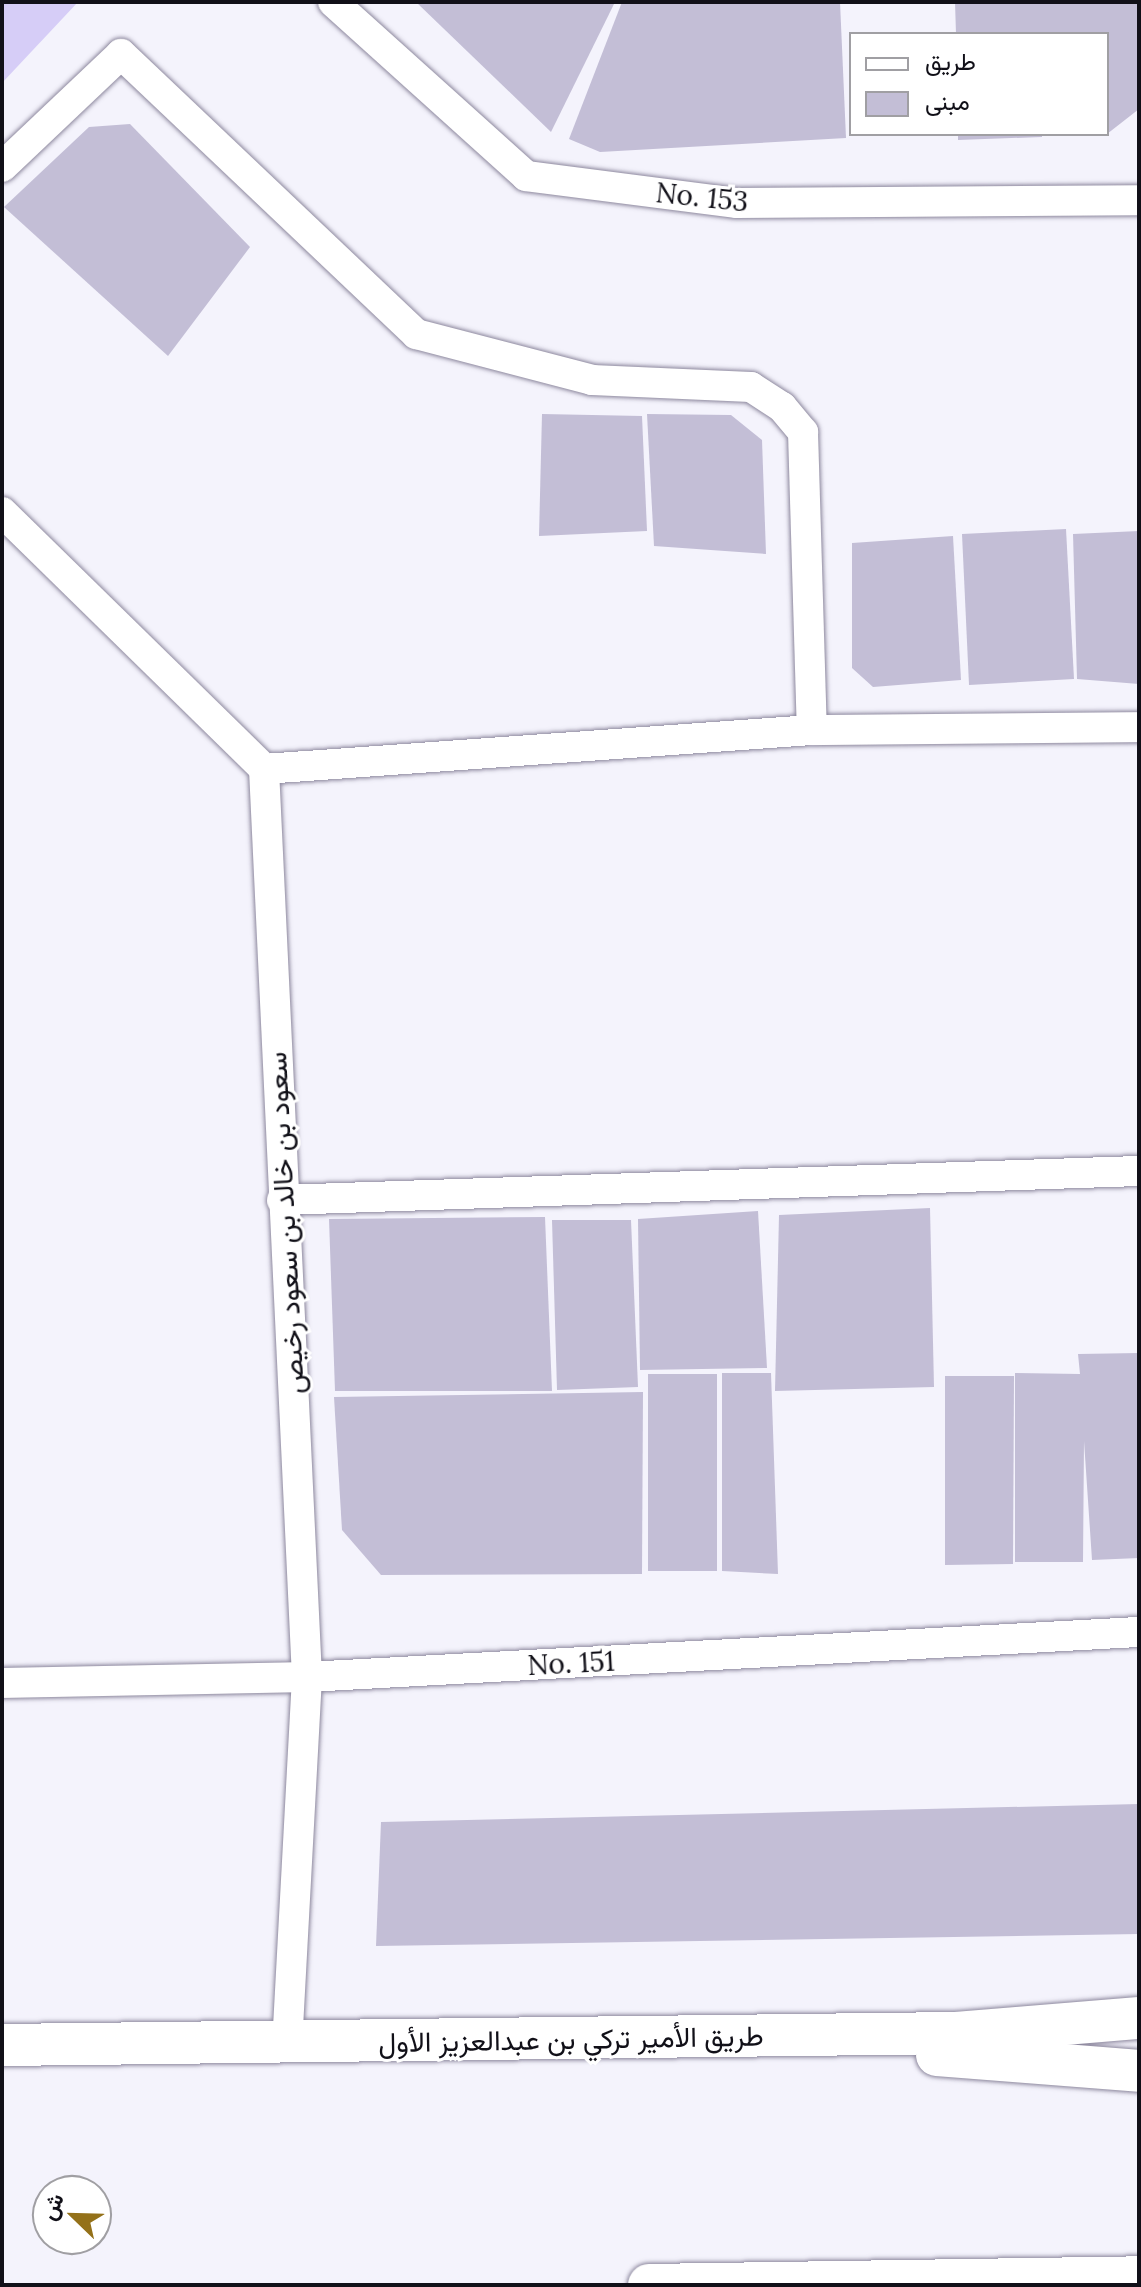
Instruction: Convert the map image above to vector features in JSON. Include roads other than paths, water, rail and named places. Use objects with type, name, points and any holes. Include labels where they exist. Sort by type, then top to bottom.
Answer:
[{"type":"main road","name":"طريق الأمير تركي بن عبدالعزيز الأول","points":[[2,2045],[287,2044],[730,2034],[956,2033],[1139,2018]]},
{"type":"main road","points":[[730,2034],[1139,2071]]},
{"type":"main road","points":[[649,2285],[1139,2277]]},
{"type":"street","name":"No. 153","points":[[333,2],[526,176],[737,203],[1139,200]]},
{"type":"street","points":[[2,167],[121,54],[416,334],[592,380],[751,387],[782,407],[803,432],[812,730]]},
{"type":"street","points":[[2,512],[264,769],[812,730],[1139,727]]},
{"type":"street","name":"سعود بن خالد بن سعود رخيص","points":[[264,769],[282,1200],[307,1677],[287,2044]]},
{"type":"street","points":[[282,1200],[1139,1171]]},
{"type":"street","name":"No. 151","points":[[2,1683],[307,1677],[1139,1632]]}]
